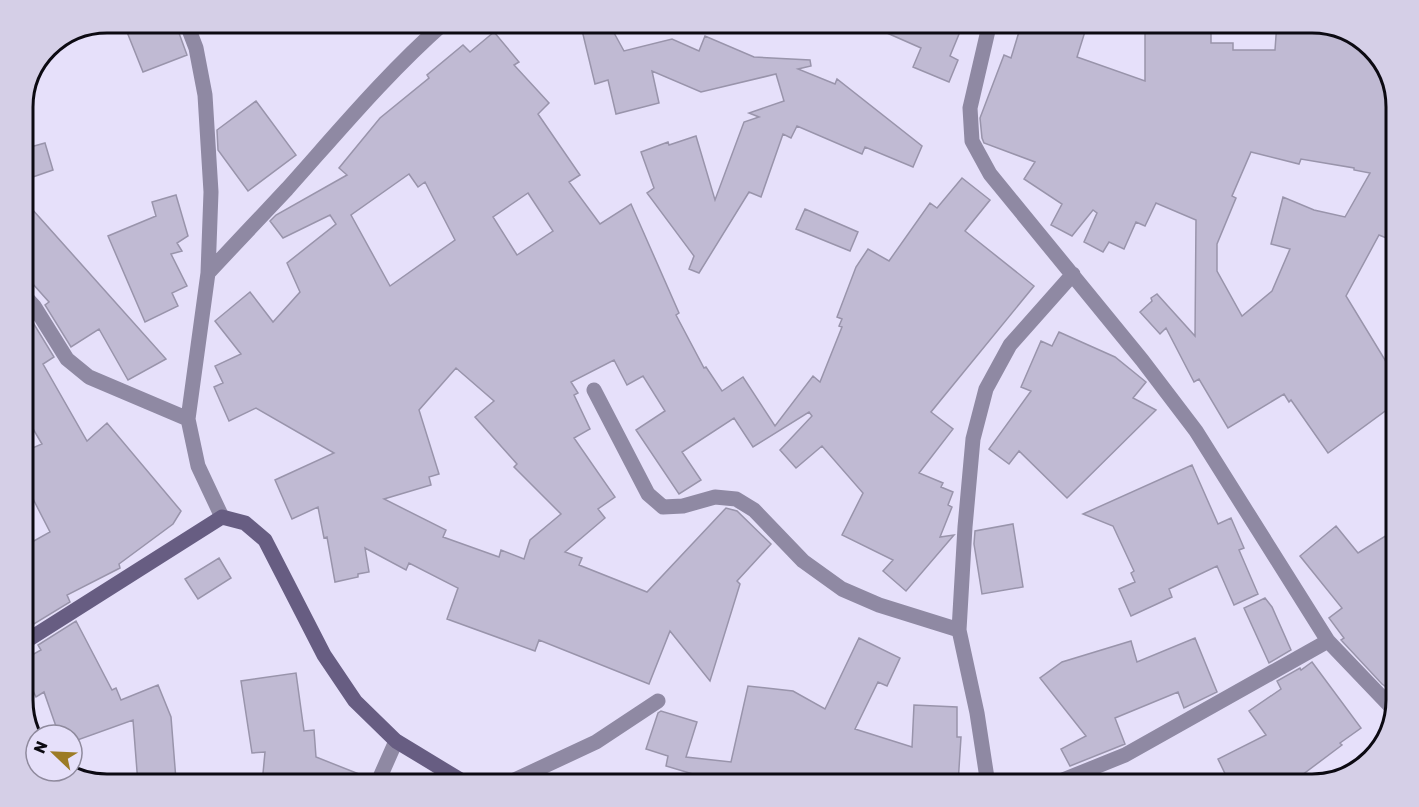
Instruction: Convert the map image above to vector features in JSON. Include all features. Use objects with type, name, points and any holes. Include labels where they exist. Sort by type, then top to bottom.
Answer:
[{"type":"main road","points":[[33,637],[222,517],[245,523],[265,540],[324,655],[355,701],[396,741],[450,774]]},
{"type":"street","points":[[190,33],[196,48],[205,95],[211,192],[208,273],[188,419],[198,466],[222,517]]},
{"type":"street","points":[[208,273],[351,116],[433,33]]},
{"type":"street","points":[[987,33],[970,108],[972,141],[990,174],[1073,274],[1196,431],[1328,641],[1386,701]]},
{"type":"street","points":[[986,774],[977,713],[959,630],[964,527],[973,439],[986,389],[1010,345],[1073,274]]},
{"type":"street","points":[[33,305],[67,359],[89,377],[188,419]]},
{"type":"street","points":[[594,390],[648,494],[663,507],[683,506],[715,497],[736,499],[754,510],[803,561],[842,589],[879,605],[959,630]]},
{"type":"street","points":[[1078,774],[1125,755],[1328,641]]},
{"type":"street","points":[[527,774],[596,742],[658,701]]},
{"type":"street","points":[[381,774],[396,741]]},
{"type":"building","points":[[127,33],[179,33],[187,55],[143,72]]},
{"type":"building","points":[[495,33],[519,62],[514,65],[549,103],[538,114],[580,175],[569,182],[600,224],[631,204],[679,313],[676,315],[704,368],[706,367],[722,391],[743,377],[775,426],[813,376],[820,382],[842,327],[839,326],[842,319],[837,317],[856,267],[868,249],[889,261],[930,203],[937,208],[962,178],[990,200],[965,231],[1034,286],[931,412],[953,429],[919,473],[943,483],[941,487],[953,492],[948,505],[952,507],[940,537],[954,535],[906,591],[883,571],[893,560],[842,535],[863,493],[822,446],[796,468],[780,450],[812,416],[809,412],[753,447],[734,418],[682,452],[701,480],[679,494],[636,430],[665,411],[643,376],[627,385],[614,360],[571,382],[578,393],[574,395],[590,429],[574,438],[615,497],[598,509],[605,518],[565,552],[582,558],[579,565],[647,592],[726,508],[737,511],[771,544],[737,581],[740,584],[710,681],[670,631],[649,684],[539,640],[535,651],[447,619],[458,588],[409,563],[406,570],[365,548],[369,572],[335,582],[327,537],[324,538],[318,507],[292,519],[275,480],[334,453],[256,408],[229,421],[214,387],[223,383],[215,366],[241,354],[215,321],[250,292],[273,322],[300,292],[287,263],[336,224],[330,215],[283,238],[270,221],[276,215],[347,175],[339,168],[380,118],[429,78],[427,75],[463,45],[470,52]],"holes":[[[409,174],[418,187],[425,182],[455,240],[390,286],[351,215]],[[528,193],[553,231],[517,255],[493,217]],[[456,368],[494,401],[475,417],[517,464],[514,467],[561,514],[530,540],[524,559],[501,550],[499,557],[443,537],[446,530],[384,499],[431,485],[429,477],[439,474],[419,410]]]},
{"type":"building","points":[[583,33],[614,33],[624,51],[672,39],[699,51],[705,36],[754,57],[810,60],[811,66],[798,69],[835,84],[837,79],[922,146],[913,167],[865,147],[862,154],[797,126],[791,138],[783,134],[761,197],[749,192],[699,273],[689,269],[694,256],[647,193],[654,188],[641,152],[668,142],[669,145],[696,136],[715,200],[744,122],[759,117],[749,113],[784,101],[776,74],[701,92],[652,71],[659,103],[616,114],[608,80],[595,84]]},
{"type":"building","points":[[887,33],[959,33],[950,56],[958,60],[949,82],[913,67],[921,48]]},
{"type":"building","points":[[1019,33],[1085,33],[1077,57],[1145,81],[1145,33],[1211,33],[1211,43],[1233,43],[1233,50],[1275,50],[1276,33],[1312,33],[1340,39],[1357,48],[1376,70],[1385,93],[1386,238],[1379,235],[1346,296],[1386,362],[1386,410],[1328,453],[1291,400],[1289,402],[1284,394],[1228,428],[1199,379],[1194,382],[1166,328],[1160,334],[1140,312],[1157,294],[1195,336],[1196,220],[1156,203],[1145,226],[1136,222],[1124,249],[1109,242],[1103,252],[1084,242],[1097,213],[1093,210],[1072,236],[1051,225],[1062,204],[1024,179],[1035,162],[984,143],[982,138],[980,118],[1004,55],[1011,58]],"holes":[[[1251,152],[1299,164],[1301,159],[1370,173],[1345,217],[1314,210],[1283,197],[1271,244],[1290,249],[1272,291],[1242,316],[1217,271],[1217,244],[1236,198],[1232,196]]]},
{"type":"building","points":[[256,101],[296,155],[248,191],[218,150],[217,130]]},
{"type":"building","points":[[45,143],[53,170],[33,177],[33,146]]},
{"type":"building","points":[[176,195],[188,236],[177,243],[182,251],[171,254],[187,286],[172,293],[178,306],[145,322],[108,236],[156,216],[152,202]]},
{"type":"building","points":[[805,209],[858,232],[850,251],[796,229]]},
{"type":"building","points":[[33,210],[166,359],[128,380],[99,329],[71,347],[45,305],[49,302],[33,284]]},
{"type":"building","points":[[33,323],[54,357],[43,364],[87,441],[107,423],[181,511],[173,524],[119,564],[120,568],[67,595],[70,602],[33,625],[33,541],[50,532],[33,499],[33,448],[42,444],[33,429]]},
{"type":"building","points":[[1059,332],[1115,357],[1146,382],[1133,398],[1156,410],[1067,498],[1019,451],[1009,464],[989,449],[1031,391],[1021,387],[1041,341],[1052,346]]},
{"type":"building","points":[[1192,465],[1218,524],[1231,518],[1244,548],[1239,550],[1258,594],[1234,605],[1217,566],[1169,589],[1172,597],[1131,616],[1119,589],[1135,582],[1131,573],[1134,571],[1113,526],[1083,514]]},
{"type":"building","points":[[1013,524],[1023,587],[982,594],[974,544],[975,531]]},
{"type":"building","points":[[1336,526],[1358,553],[1386,536],[1386,687],[1341,640],[1344,638],[1329,618],[1342,608],[1300,556]]},
{"type":"building","points":[[219,558],[231,578],[198,599],[185,579]]},
{"type":"building","points":[[1265,598],[1272,607],[1291,650],[1269,663],[1244,608]]},
{"type":"building","points":[[76,621],[112,690],[116,688],[121,700],[158,685],[171,717],[176,774],[137,774],[133,720],[84,738],[84,723],[55,723],[44,692],[36,697],[33,691],[33,654],[41,650],[38,645]]},
{"type":"building","points":[[859,638],[900,658],[887,686],[878,682],[855,729],[912,747],[914,705],[957,707],[957,737],[961,737],[959,774],[693,774],[666,766],[668,756],[646,749],[658,713],[661,711],[697,722],[686,757],[731,762],[748,686],[793,691],[825,709]]},
{"type":"building","points":[[1195,638],[1217,692],[1184,708],[1178,692],[1115,718],[1125,744],[1070,766],[1061,749],[1086,736],[1040,678],[1062,662],[1131,641],[1137,662]]},
{"type":"building","points":[[1312,662],[1361,728],[1303,774],[1225,774],[1218,759],[1266,735],[1249,711],[1281,689],[1277,681],[1300,668],[1301,670]]},
{"type":"building","points":[[296,673],[304,731],[314,730],[316,757],[359,774],[263,774],[265,752],[252,753],[241,681]]}]
